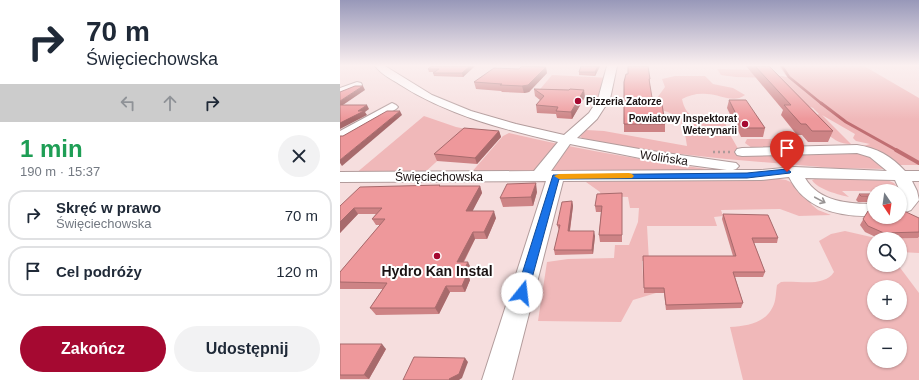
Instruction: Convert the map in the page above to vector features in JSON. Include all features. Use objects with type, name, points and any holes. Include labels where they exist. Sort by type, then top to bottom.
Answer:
[{"type":"street","points":[[340,92],[357,84]]},
{"type":"street","name":"Wolińska","points":[[405,84],[436,101],[487,121],[566,140],[649,156],[790,172]]},
{"type":"street","points":[[497,380],[547,176],[566,140],[593,116],[604,100],[608,84]]},
{"type":"street","points":[[340,136],[392,108]]},
{"type":"street","points":[[742,152],[862,149],[876,154],[899,175],[904,184]]},
{"type":"street","points":[[790,172],[813,196],[825,202],[840,208],[855,211],[867,210]]},
{"type":"street","name":"Święciechowska","points":[[340,177],[747,175],[790,172],[919,176]]},
{"type":"street","points":[[907,188],[910,193],[910,200],[907,204]]},
{"type":"shaded area","points":[[545,84],[609,84],[605,98],[536,94]]},
{"type":"shaded area","points":[[664,84],[713,84],[733,88],[745,95],[740,98],[731,99],[712,94],[700,94],[691,95],[682,99],[684,107],[692,116],[697,118],[723,118],[729,133],[740,152],[830,151],[870,154],[887,169],[834,168],[726,159],[626,148],[582,138],[580,136],[586,130],[604,131],[687,146],[682,125],[679,119],[674,115],[660,110],[620,105],[621,98],[657,98],[665,87]]},
{"type":"shaded area","points":[[777,84],[894,84],[919,98],[919,165],[898,165],[856,148],[870,144],[856,141],[853,138],[855,134],[822,115],[851,144],[839,142],[824,131],[811,118],[819,114],[813,108],[805,105]]},
{"type":"shaded area","points":[[424,116],[456,127],[471,130],[423,174],[355,174]]},
{"type":"shaded area","points":[[509,133],[623,156],[737,173],[470,174],[503,136]]},
{"type":"shaded area","points":[[784,136],[791,145],[786,148],[752,148],[745,143],[747,139],[771,139]]},
{"type":"shaded area","points":[[589,178],[772,178],[786,180],[795,184],[818,210],[831,215],[799,216],[780,209],[721,210],[723,216],[714,217],[717,226],[647,226],[649,261],[642,261],[644,293],[656,293],[633,300],[621,322],[538,321],[547,262],[568,259],[614,258],[615,245],[629,245],[638,222],[639,208],[630,208],[628,197],[601,196],[600,192],[586,182]]},
{"type":"shaded area","points":[[812,180],[887,180],[895,184],[867,184],[867,191],[842,191],[849,197],[823,189]]},
{"type":"shaded area","points":[[845,231],[867,236],[867,272],[903,272],[919,293],[919,380],[743,380],[730,327],[750,324],[767,315],[774,304],[777,285],[781,282],[817,282],[830,277],[834,272],[819,241],[831,234]]},
{"type":"shaded area","points":[[907,238],[919,238],[919,253],[907,252]]},
{"type":"building","points":[[498,84],[529,84],[522,86],[500,85],[502,84]]},
{"type":"building","points":[[624,84],[650,84],[653,104],[662,104],[665,124],[624,124]]},
{"type":"building","points":[[771,84],[786,84],[833,131],[812,131],[806,124],[801,124],[784,105],[791,105]]},
{"type":"building","points":[[355,86],[363,86],[340,101],[340,92]]},
{"type":"building","points":[[534,89],[584,90],[571,112],[556,111],[558,107],[536,105],[544,96]]},
{"type":"building","points":[[729,100],[746,100],[765,128],[743,128]]},
{"type":"building","points":[[340,105],[367,105],[358,111],[364,111],[340,123]]},
{"type":"building","points":[[387,111],[400,111],[340,160],[340,136],[343,136]]},
{"type":"building","points":[[464,128],[499,131],[475,158],[434,154]]},
{"type":"building","points":[[536,183],[531,197],[500,198],[507,184]]},
{"type":"building","points":[[440,185],[439,186],[480,186],[466,211],[494,211],[484,232],[473,232],[457,262],[468,262],[462,274],[467,274],[462,286],[446,286],[435,308],[370,308],[387,283],[340,282],[340,272],[385,219],[372,219],[382,208],[354,208],[340,222],[340,206],[360,187]]},
{"type":"building","points":[[622,193],[622,235],[599,235],[602,206],[595,206],[597,194]]},
{"type":"building","points":[[859,194],[867,194],[867,196],[861,196]]},
{"type":"building","points":[[572,201],[568,231],[594,231],[592,250],[554,250],[560,225],[557,225],[562,202]]},
{"type":"building","points":[[907,212],[919,218],[919,232],[882,232],[868,226],[863,219],[867,213],[867,224],[907,224]]},
{"type":"building","points":[[723,214],[768,215],[778,238],[752,238],[765,272],[733,272],[743,303],[666,305],[664,288],[644,288],[643,256],[736,256]]},
{"type":"building","points":[[340,344],[382,344],[364,375],[340,375]]},
{"type":"building","points":[[414,357],[465,358],[459,374],[449,379],[450,380],[403,380]]},
{"type":"waterway","points":[[797,84],[822,104]]},
{"type":"waterway","points":[[821,103],[846,122],[898,151]]},
{"type":"waterway","points":[[896,150],[919,163]]},
{"type":"slow traffic","points":[[559,176],[629,176]]},
{"type":"place","name":"Pizzeria Zatorze","points":[[578,101]]},
{"type":"place","name":"Powiatowy Inspektorat Weterynarii","points":[[745,124]]},
{"type":"place","name":"Hydro Kan Instal","points":[[437,256]]},
{"type":"route","points":[[522,293],[556,176],[761,175],[787,172]]}]
